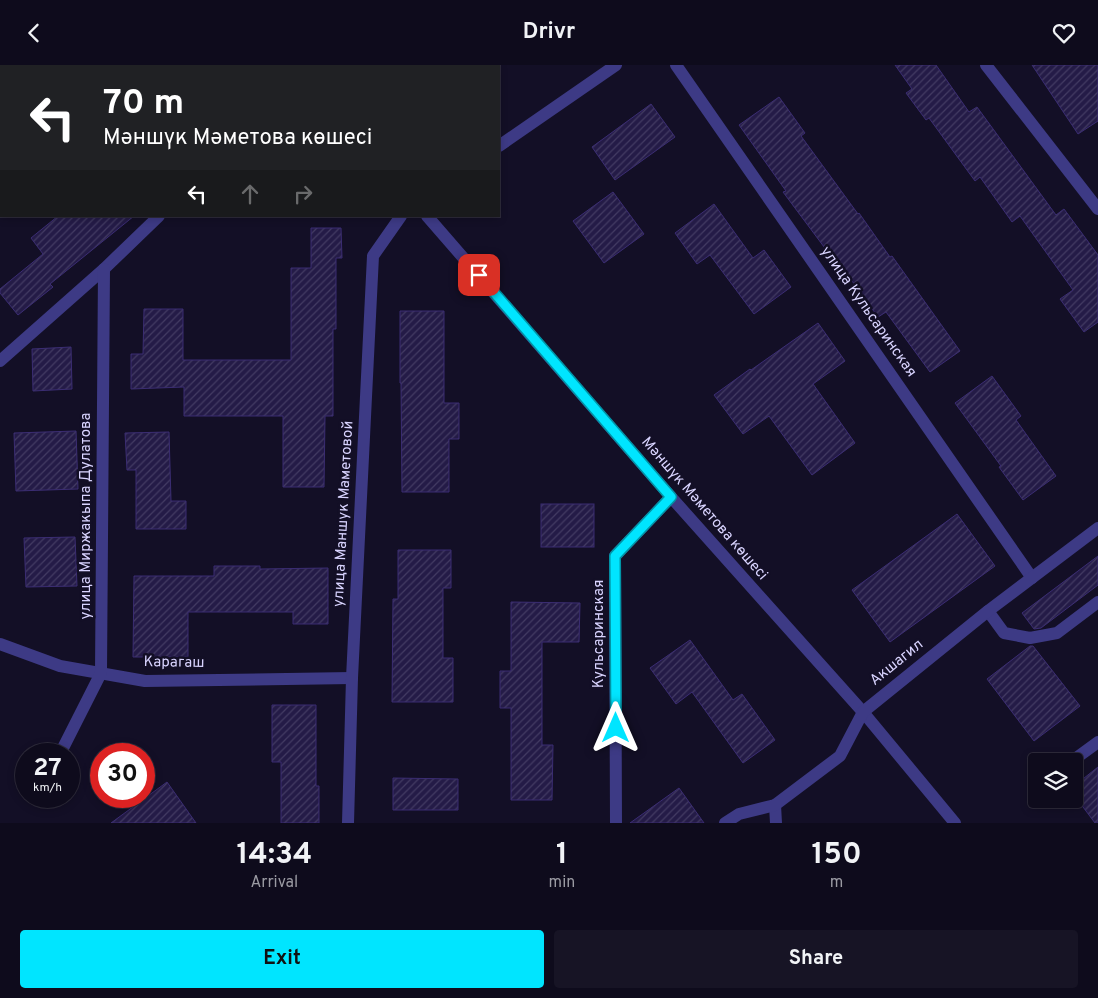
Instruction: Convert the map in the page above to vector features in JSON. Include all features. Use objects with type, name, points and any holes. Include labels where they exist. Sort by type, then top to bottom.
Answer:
[{"type":"street","points":[[500,145],[616,65]]},
{"type":"street","name":"улица Кульсаринская","points":[[676,65],[1032,578]]},
{"type":"street","points":[[986,65],[1098,209]]},
{"type":"street","points":[[0,361],[104,269],[158,217]]},
{"type":"street","name":"улица Маншук Маметовой","points":[[348,823],[352,678],[373,256],[400,217]]},
{"type":"street","name":"Мәншүк Мәметова көшесі","points":[[428,217],[671,497],[863,712],[955,823]]},
{"type":"street","name":"улица Миржакыпа Дулатова","points":[[66,743],[101,673],[104,269]]},
{"type":"street","name":"Кульсаринская","points":[[616,823],[615,556],[671,497]]},
{"type":"street","name":"Акшагил","points":[[725,823],[739,813],[775,805],[840,755],[863,712],[988,611],[1098,527]]},
{"type":"street","points":[[988,611],[1004,633],[1030,639],[1057,633],[1098,602]]},
{"type":"street","name":"Карагаш","points":[[0,644],[60,666],[145,681],[352,678]]},
{"type":"street","points":[[1083,753],[1098,742]]},
{"type":"street","points":[[775,805],[776,823]]},
{"type":"building","points":[[895,65],[936,65],[969,112],[977,107],[1056,215],[1064,209],[1098,255],[1098,322],[1084,332],[1060,299],[1073,290],[1020,216],[1012,222],[980,177],[975,181],[929,118],[926,120],[906,93],[912,89]]},
{"type":"building","points":[[1032,65],[1098,65],[1098,121],[1078,134]]},
{"type":"building","points":[[779,97],[805,133],[801,136],[890,257],[892,256],[960,351],[930,372],[886,312],[878,317],[847,274],[845,275],[783,192],[786,191],[739,125]]},
{"type":"building","points":[[651,104],[675,137],[615,180],[592,147]]},
{"type":"building","points":[[613,192],[644,234],[604,263],[573,221]]},
{"type":"building","points":[[714,204],[753,258],[764,250],[791,287],[754,314],[710,255],[697,264],[675,233]]},
{"type":"building","points":[[57,217],[133,217],[50,284],[53,287],[18,315],[0,293],[0,289],[43,254],[31,238]]},
{"type":"building","points":[[311,228],[341,228],[342,258],[336,258],[336,329],[333,329],[333,416],[325,416],[324,487],[283,487],[283,416],[184,416],[184,387],[131,389],[131,354],[143,354],[144,309],[183,309],[183,360],[291,360],[291,268],[311,268]]},
{"type":"building","points":[[400,311],[444,311],[444,403],[459,403],[459,439],[449,439],[449,492],[402,492]]},
{"type":"building","points":[[818,323],[845,361],[813,384],[855,443],[812,475],[769,416],[743,434],[714,395]]},
{"type":"building","points":[[71,347],[72,389],[33,391],[32,349]]},
{"type":"building","points":[[992,376],[1021,416],[1016,420],[1056,476],[1023,500],[999,467],[1001,466],[955,403]]},
{"type":"building","points":[[76,431],[78,489],[16,491],[14,433]]},
{"type":"building","points":[[169,432],[171,501],[186,501],[186,529],[136,529],[136,470],[127,470],[125,433]]},
{"type":"building","points":[[541,504],[594,504],[594,547],[541,547]]},
{"type":"building","points":[[957,514],[995,566],[890,642],[852,590]]},
{"type":"building","points":[[75,537],[77,586],[26,587],[24,538]]},
{"type":"building","points":[[398,550],[451,550],[451,588],[443,588],[443,658],[453,658],[453,702],[392,702],[393,599],[398,599]]},
{"type":"building","points":[[1098,556],[1098,585],[1041,628],[1034,629],[1022,613]]},
{"type":"building","points":[[214,566],[260,566],[260,569],[328,568],[328,624],[293,624],[293,612],[188,612],[188,657],[133,657],[134,576],[214,576]]},
{"type":"building","points":[[511,602],[580,603],[579,642],[542,642],[542,745],[553,745],[552,800],[511,800],[511,708],[500,708],[500,671],[511,671]]},
{"type":"building","points":[[690,640],[733,700],[742,694],[775,740],[743,763],[692,692],[676,704],[650,668]]},
{"type":"building","points":[[1030,646],[1033,646],[1080,706],[1034,741],[987,679]]},
{"type":"building","points":[[272,705],[316,705],[316,786],[319,786],[319,823],[281,823],[281,762],[272,762]]},
{"type":"building","points":[[1098,767],[1098,823],[1095,823],[1083,807],[1083,779]]},
{"type":"building","points":[[393,778],[458,779],[458,810],[393,810]]},
{"type":"building","points":[[167,782],[196,823],[111,823],[131,808],[155,808],[155,791]]},
{"type":"building","points":[[679,788],[704,823],[630,823]]},
{"type":"route","points":[[479,275],[671,497],[615,556],[616,728]]}]
